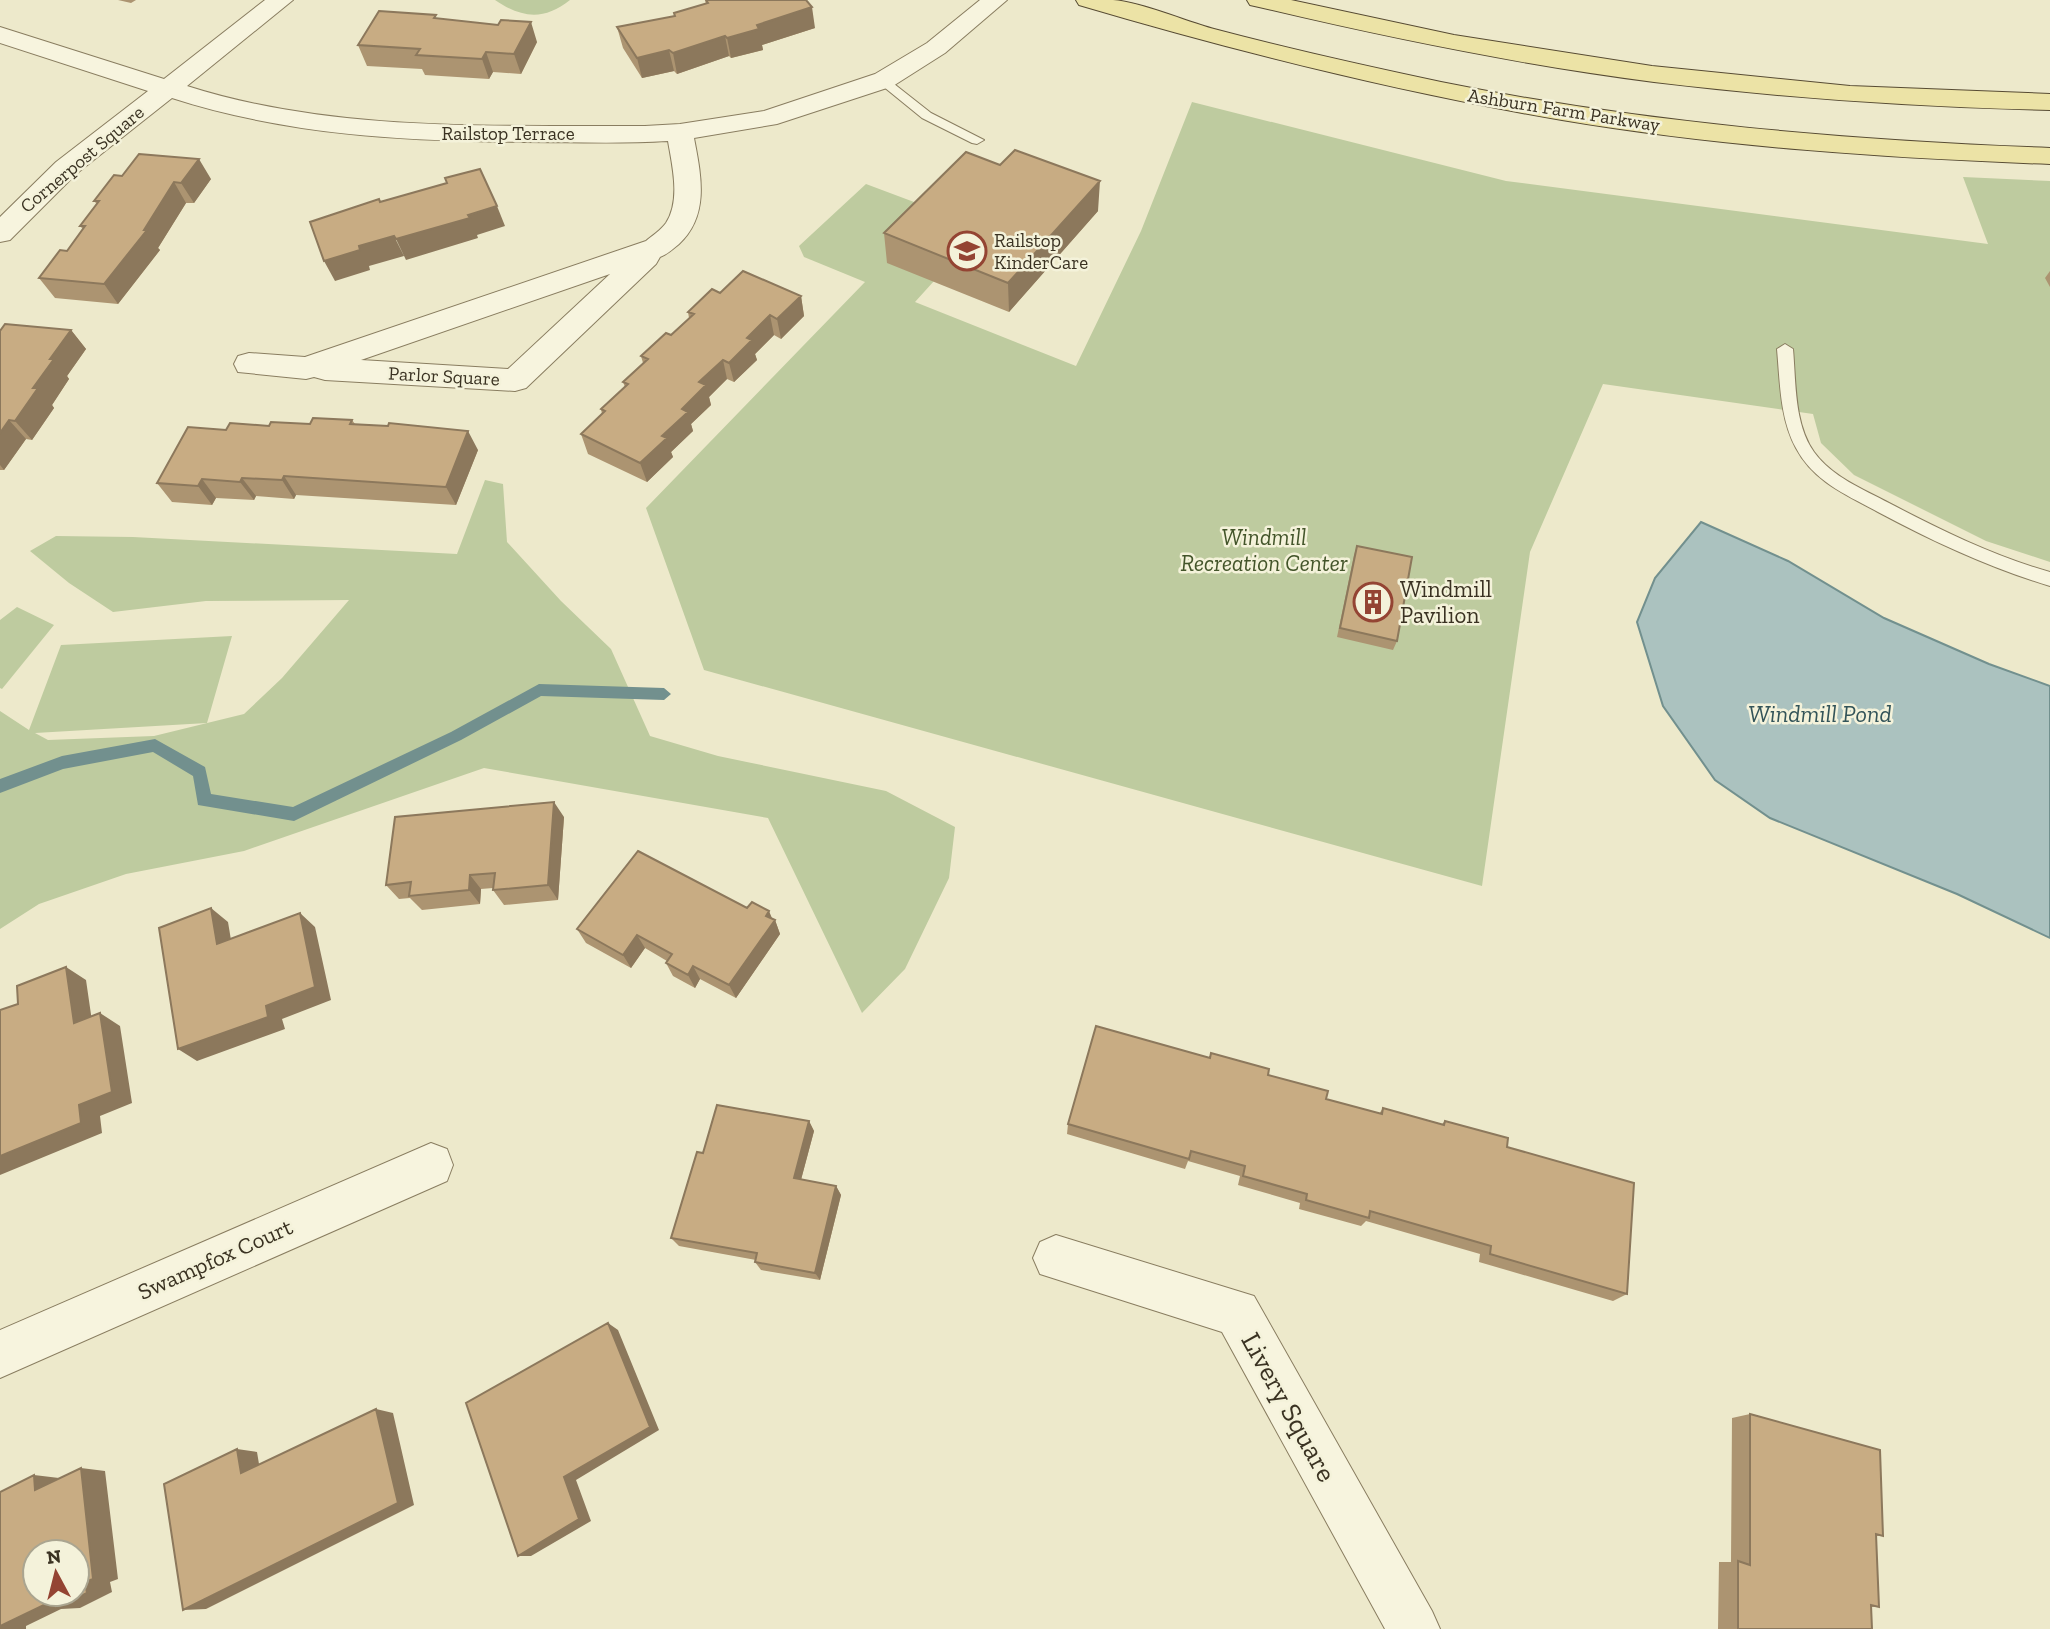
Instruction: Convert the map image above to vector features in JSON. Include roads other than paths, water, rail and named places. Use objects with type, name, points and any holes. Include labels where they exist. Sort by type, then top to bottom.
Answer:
[{"type":"main road","name":"Ashburn Farm Parkway","points":[[1088,0],[1172,26],[1365,75],[1523,105],[1767,138],[1945,153],[2050,156]]},
{"type":"main road","points":[[1259,0],[1508,52],[1672,76],[1870,95],[2050,102]]},
{"type":"street","name":"Cornerpost Square","points":[[0,233],[66,168],[281,0]]},
{"type":"street","name":"Railstop Terrace","points":[[0,35],[167,89],[239,110],[290,120],[373,130],[538,134],[680,132],[768,118],[884,80],[936,48],[995,0]]},
{"type":"street","name":"Parlor Square","points":[[249,364],[516,380],[679,226],[686,210],[688,190],[680,132]]},
{"type":"street","name":"Parlor Square","points":[[306,368],[656,248]]},
{"type":"street","name":"Swampfox Court","points":[[0,1354],[431,1165]]},
{"type":"street","name":"Livery Square","points":[[1056,1258],[1237,1313],[1414,1629]]},
{"type":"lane","points":[[884,80],[920,113],[945,129],[977,140]]},
{"type":"lane","points":[[1785,349],[1797,436],[1810,458],[1838,484],[1956,547],[2010,568],[2050,579]]},
{"type":"water","name":"Windmill Pond","points":[[1701,522],[1788,561],[1884,618],[1989,664],[2050,686],[2050,938],[1957,894],[1770,818],[1715,780],[1663,706],[1637,622],[1655,578]]},
{"type":"waterway","points":[[0,786],[62,763],[155,745],[200,772],[204,800],[294,814],[456,736],[539,690],[664,694]]},
{"type":"place","name":"Railstop KinderCare","points":[[967,251]]},
{"type":"place","name":"Windmill Pavilion","points":[[1373,602]]},
{"type":"park label","name":"Windmill Recreation Center","points":[[1264,550]]}]
